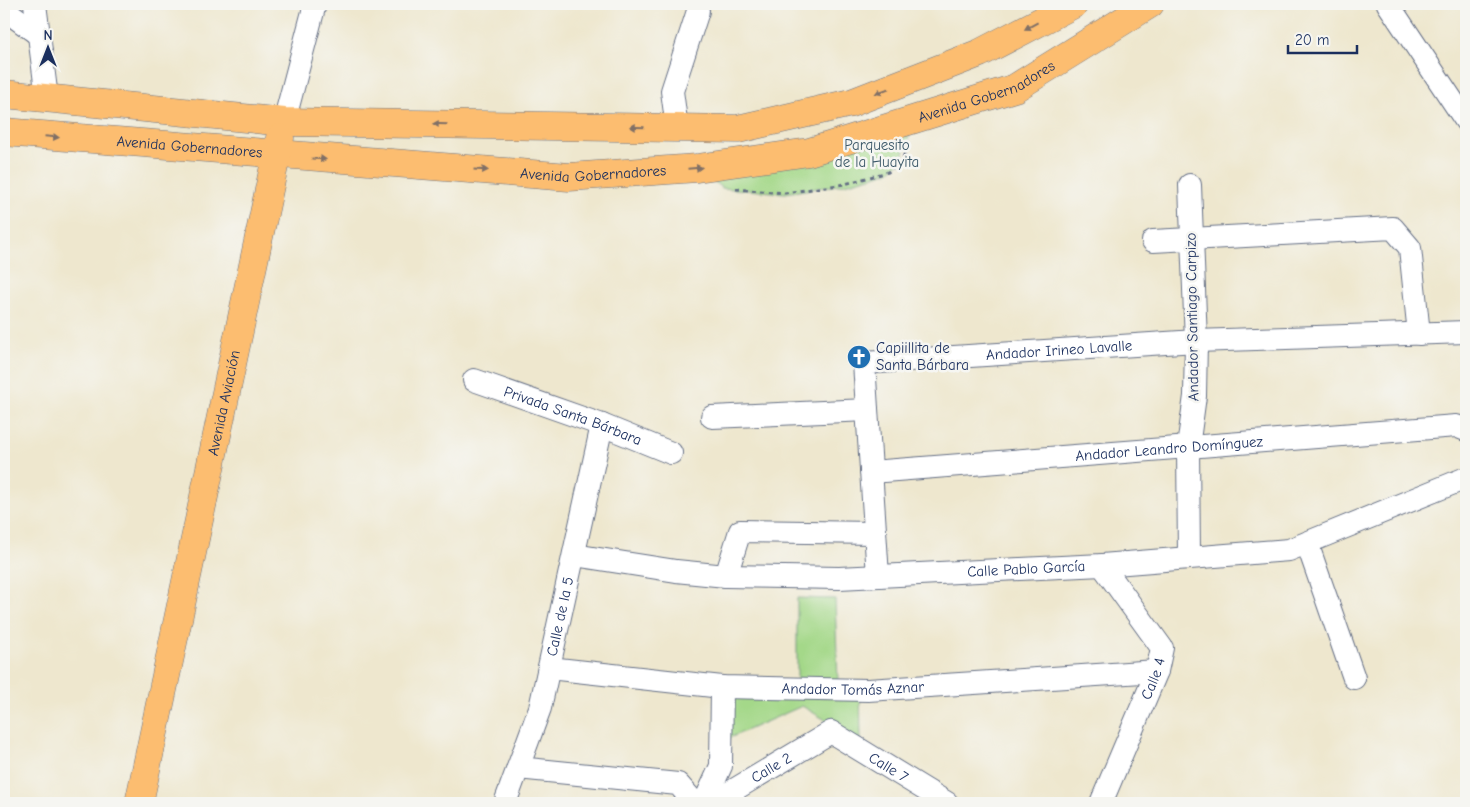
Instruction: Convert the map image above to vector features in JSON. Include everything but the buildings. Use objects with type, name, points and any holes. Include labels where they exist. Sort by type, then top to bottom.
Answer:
[{"type":"main road","points":[[4,94],[284,122],[738,129],[851,103],[980,53],[1074,4]]},
{"type":"main road","name":"Avenida Gobernadores","points":[[4,132],[569,177],[697,168],[809,152],[1015,88],[1150,4]]},
{"type":"main road","name":"Avenida Aviación","points":[[139,803],[284,122]]},
{"type":"street","points":[[36,4],[47,98]]},
{"type":"street","name":"Avenida Aviación","points":[[284,122],[315,4]]},
{"type":"street","points":[[1388,4],[1466,121]]},
{"type":"street","points":[[4,9],[39,35]]},
{"type":"street","points":[[677,128],[672,91],[698,11]]},
{"type":"street","name":"Andador Santiago Carpizo","points":[[1189,556],[1188,448],[1195,396],[1196,341],[1190,185]]},
{"type":"street","points":[[1152,241],[1393,228],[1410,248],[1419,334]]},
{"type":"street","name":"Andador Irineo Lavalle","points":[[878,576],[864,363],[1196,341],[1466,332]]},
{"type":"street","name":"Privada Santa Bárbara","points":[[474,380],[602,425],[671,453]]},
{"type":"street","points":[[712,417],[867,410]]},
{"type":"street","name":"Calle de la 5","points":[[505,803],[540,708],[602,425]]},
{"type":"street","name":"Andador Leandro Domínguez","points":[[871,472],[1456,426],[1466,430]]},
{"type":"street","name":"Calle Pablo García","points":[[574,555],[676,571],[726,576],[839,578],[1102,565],[1189,556],[1290,550],[1466,478]]},
{"type":"street","points":[[726,576],[740,531],[875,533]]},
{"type":"street","points":[[1307,543],[1354,678]]},
{"type":"street","name":"Calle 4","points":[[1101,803],[1157,671],[1162,648],[1102,565]]},
{"type":"street","name":"Andador Tomás Aznar","points":[[549,668],[722,687],[868,690],[1157,671]]},
{"type":"street","points":[[704,803],[721,766],[722,687]]},
{"type":"street","name":"Calle 2","points":[[712,803],[831,732]]},
{"type":"street","name":"Calle 7","points":[[831,732],[947,803]]},
{"type":"street","points":[[518,768],[678,784],[695,803]]},
{"type":"green space","name":"Parquesito de la Huayita","points":[[910,134],[902,160],[888,172],[845,184],[785,193],[722,188],[695,168]]},
{"type":"green space","points":[[797,598],[835,599],[838,683],[860,682],[861,741],[802,706],[718,743],[722,687],[797,685]]},
{"type":"place","name":"Capiillita de Santa Bárbara","points":[[859,357]]}]
